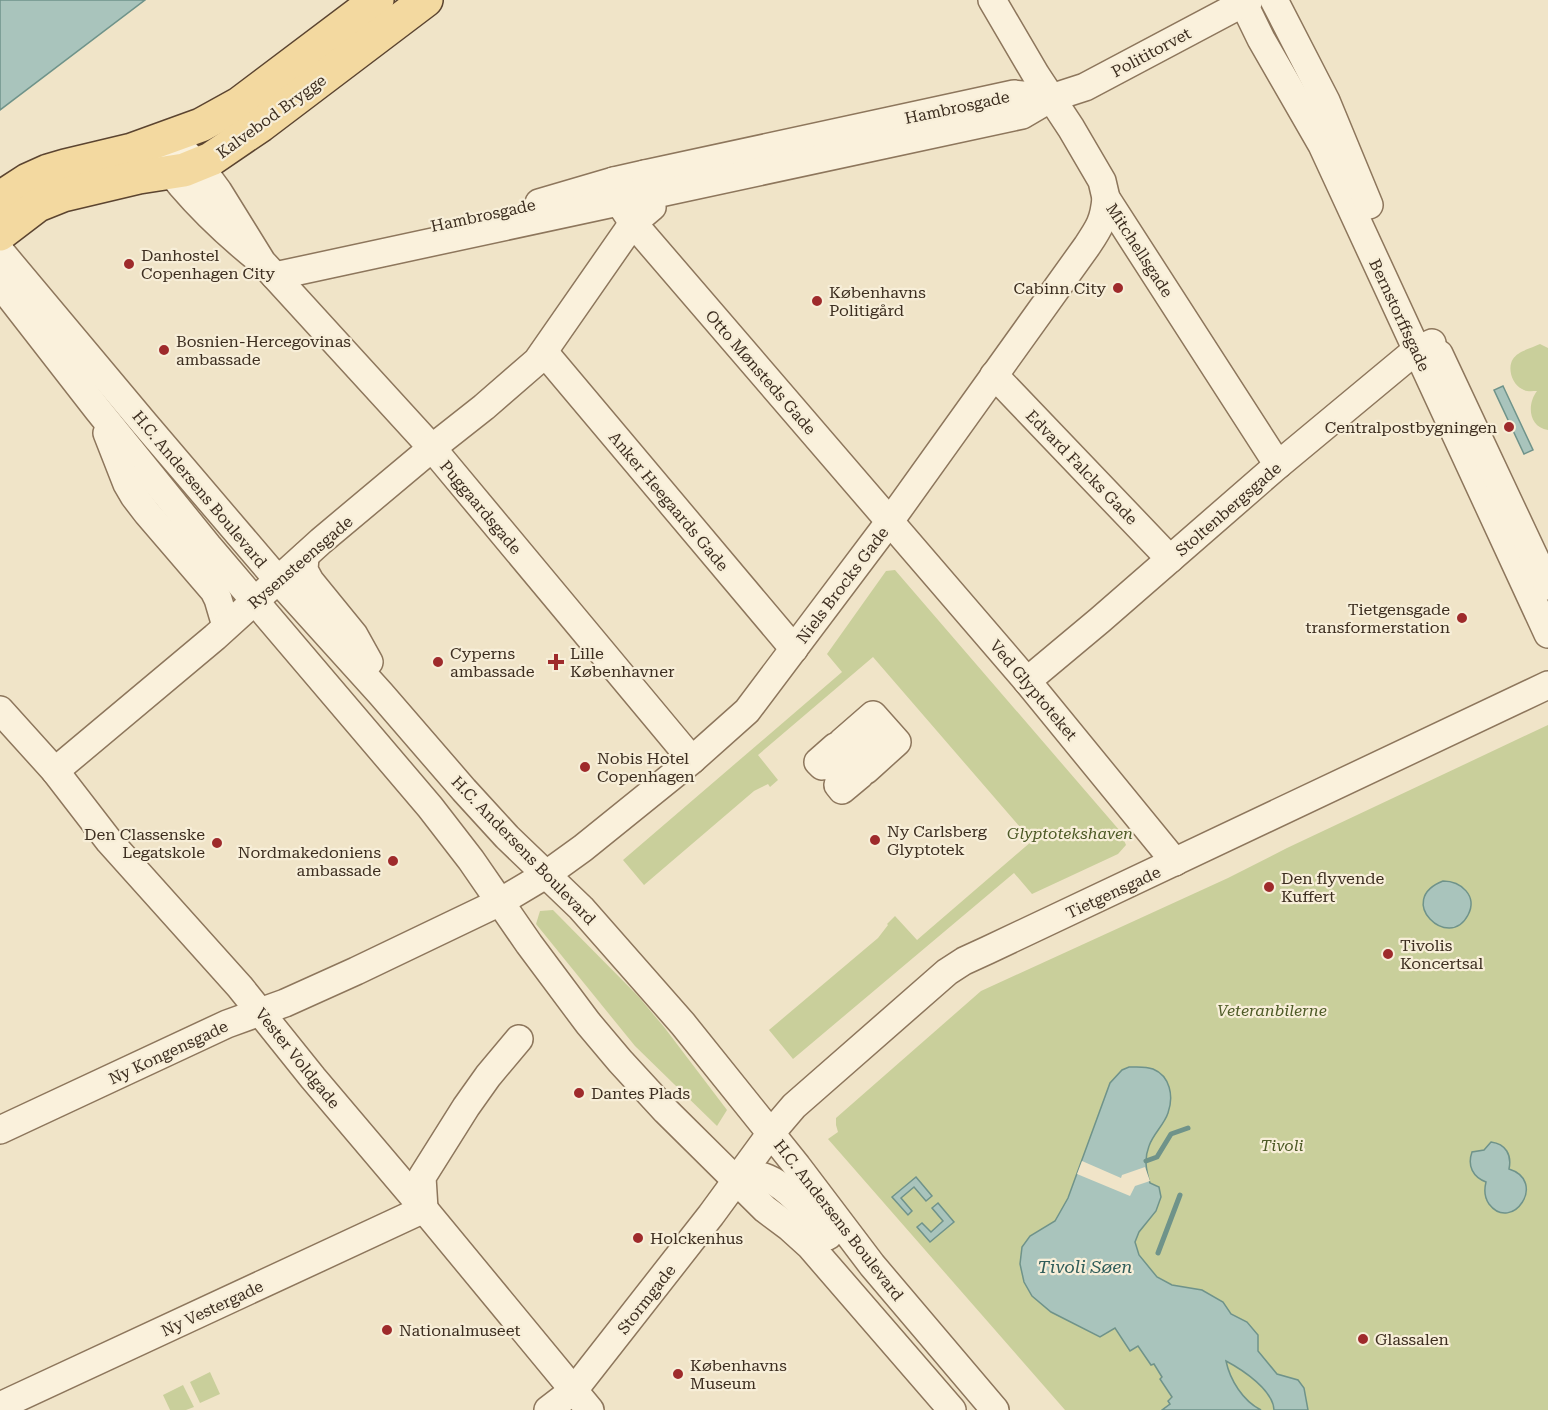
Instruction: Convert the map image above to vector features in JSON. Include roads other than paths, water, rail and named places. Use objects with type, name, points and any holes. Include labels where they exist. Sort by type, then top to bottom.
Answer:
[{"type":"main road","name":"Kalvebod Brygge","points":[[0,198],[28,180],[48,171],[132,150],[201,125],[239,104],[376,0]]},
{"type":"main road","name":"Kalvebod Brygge","points":[[0,234],[38,205],[63,195],[184,169],[222,153],[426,0]]},
{"type":"street","name":"Mitchellsgade","points":[[992,0],[1102,181],[1106,198],[1278,465]]},
{"type":"street","name":"Bernstorffsgade","points":[[1274,0],[1326,101],[1425,347],[1548,634]]},
{"type":"street","name":"Polititorvet","points":[[1051,98],[1085,87],[1245,1]]},
{"type":"street","name":"Bernstorffsgade","points":[[1245,1],[1260,39],[1322,145],[1548,586]]},
{"type":"street","name":"Hambrosgade","points":[[268,269],[544,202],[622,202],[647,185],[1014,94],[1051,98]]},
{"type":"street","name":"Puggaardsgade","points":[[162,140],[162,158],[184,169],[193,199],[268,269],[432,448],[692,760]]},
{"type":"street","name":"Rysensteensgade","points":[[55,771],[537,361],[544,352],[622,202],[652,207],[647,185]]},
{"type":"street","name":"Niels Brocks Gade","points":[[500,902],[547,874],[584,848],[692,760],[747,711],[890,520],[1098,229],[1105,214],[1106,198]]},
{"type":"street","name":"Otto Mønsteds Gade","points":[[622,202],[890,520]]},
{"type":"street","points":[[0,251],[7,281]]},
{"type":"street","name":"H.C. Andersens Boulevard","points":[[7,281],[98,410],[208,546],[423,798],[471,860],[558,984],[607,1046],[666,1111],[765,1209],[810,1246],[952,1410]]},
{"type":"street","name":"H.C. Andersens Boulevard","points":[[7,281],[151,432],[278,580],[507,837],[581,908],[683,1024],[771,1133],[872,1265],[995,1410]]},
{"type":"street","name":"Stoltenbergsgade","points":[[1027,681],[1278,465],[1425,347]]},
{"type":"street","name":"Anker Heegaards Gade","points":[[544,352],[794,649]]},
{"type":"street","name":"Edvard Falcks Gade","points":[[994,375],[1170,559]]},
{"type":"street","points":[[98,410],[127,484],[147,513],[214,591],[226,626]]},
{"type":"street","name":"Ved Glyptoteket","points":[[890,520],[1027,681],[1175,862]]},
{"type":"street","points":[[305,556],[304,570],[310,581],[354,635],[372,666],[381,694]]},
{"type":"street","name":"Tietgensgade","points":[[737,1181],[771,1133],[799,1100],[956,966],[1548,685]]},
{"type":"street","name":"Vester Voldgade","points":[[0,710],[55,771],[109,841],[261,1012],[313,1078],[582,1400]]},
{"type":"street","name":"Ny Kongensgade","points":[[0,1130],[227,1024],[261,1012],[356,971],[500,902]]},
{"type":"street","points":[[424,1209],[422,1177],[488,1076],[519,1039]]},
{"type":"street","points":[[737,1181],[761,1176],[781,1187],[803,1205],[855,1272],[926,1355],[962,1389],[990,1410]]},
{"type":"street","name":"Stormgade","points":[[548,1410],[582,1400],[737,1181]]},
{"type":"street","name":"Ny Vestergade","points":[[0,1407],[424,1209]]},
{"type":"water","points":[[0,0],[145,0],[0,110]]},
{"type":"water","points":[[1503,386],[1533,450],[1524,454],[1494,390]]},
{"type":"water","points":[[1443,881],[1461,887],[1466,891],[1471,902],[1468,915],[1459,925],[1449,928],[1439,926],[1424,910],[1424,900],[1429,889]]},
{"type":"water","name":"Tivoli Søen","points":[[1129,1067],[1147,1067],[1159,1072],[1167,1082],[1171,1100],[1164,1122],[1151,1142],[1146,1155],[1150,1183],[1159,1187],[1161,1197],[1156,1211],[1139,1232],[1135,1242],[1139,1255],[1157,1277],[1172,1285],[1202,1290],[1223,1302],[1231,1314],[1247,1322],[1258,1335],[1258,1351],[1277,1374],[1298,1380],[1304,1388],[1308,1410],[1274,1410],[1263,1388],[1226,1361],[1238,1389],[1248,1401],[1261,1410],[1162,1410],[1170,1404],[1168,1401],[1172,1397],[1160,1379],[1162,1377],[1154,1364],[1151,1365],[1138,1346],[1130,1351],[1115,1328],[1100,1337],[1051,1312],[1032,1296],[1024,1282],[1020,1264],[1022,1247],[1030,1236],[1055,1221],[1068,1198],[1110,1083],[1122,1070]]},
{"type":"water","points":[[1491,1142],[1501,1145],[1507,1151],[1510,1159],[1509,1169],[1520,1175],[1526,1184],[1526,1193],[1522,1202],[1516,1209],[1507,1213],[1498,1212],[1489,1204],[1485,1193],[1486,1182],[1475,1174],[1470,1162],[1472,1152],[1484,1150]]},
{"type":"water","points":[[916,1177],[932,1196],[926,1201],[914,1187],[901,1198],[912,1211],[908,1215],[892,1197]]},
{"type":"water","points":[[938,1203],[954,1222],[930,1242],[917,1227],[922,1223],[931,1232],[943,1221],[932,1208]]},
{"type":"waterway","points":[[1146,1161],[1157,1157],[1171,1134],[1188,1128]]},
{"type":"waterway","points":[[1158,1253],[1180,1195]]},
{"type":"place","name":"Danhostel Copenhagen City","points":[[129,264]]},
{"type":"place","name":"Cabinn City","points":[[1118,288]]},
{"type":"place","name":"Københavns Politigård","points":[[817,301]]},
{"type":"place","name":"Bosnien-Hercegovinas ambassade","points":[[164,350]]},
{"type":"place","name":"Centralpostbygningen","points":[[1509,427]]},
{"type":"place","name":"Tietgensgade transformerstation","points":[[1462,618]]},
{"type":"place","name":"Cyperns ambassade","points":[[438,662]]},
{"type":"place","name":"Lille Københavner","points":[[556,662]]},
{"type":"place","name":"Nobis Hotel Copenhagen","points":[[585,767]]},
{"type":"place","name":"Ny Carlsberg Glyptotek","points":[[875,840]]},
{"type":"place","name":"Den Classenske Legatskole","points":[[217,843]]},
{"type":"place","name":"Nordmakedoniens ambassade","points":[[393,861]]},
{"type":"place","name":"Den flyvende Kuffert","points":[[1269,887]]},
{"type":"place","name":"Tivolis Koncertsal","points":[[1388,954]]},
{"type":"place","name":"Dantes Plads","points":[[579,1093]]},
{"type":"place","name":"Holckenhus","points":[[638,1238]]},
{"type":"place","name":"Nationalmuseet","points":[[387,1330]]},
{"type":"place","name":"Glassalen","points":[[1363,1339]]},
{"type":"place","name":"Københavns Museum","points":[[678,1374]]},
{"type":"park label","name":"Glyptotekshaven","points":[[1070,833]]},
{"type":"park label","name":"Veteranbilerne","points":[[1272,1010]]},
{"type":"park label","name":"Tivoli","points":[[1282,1145]]}]
